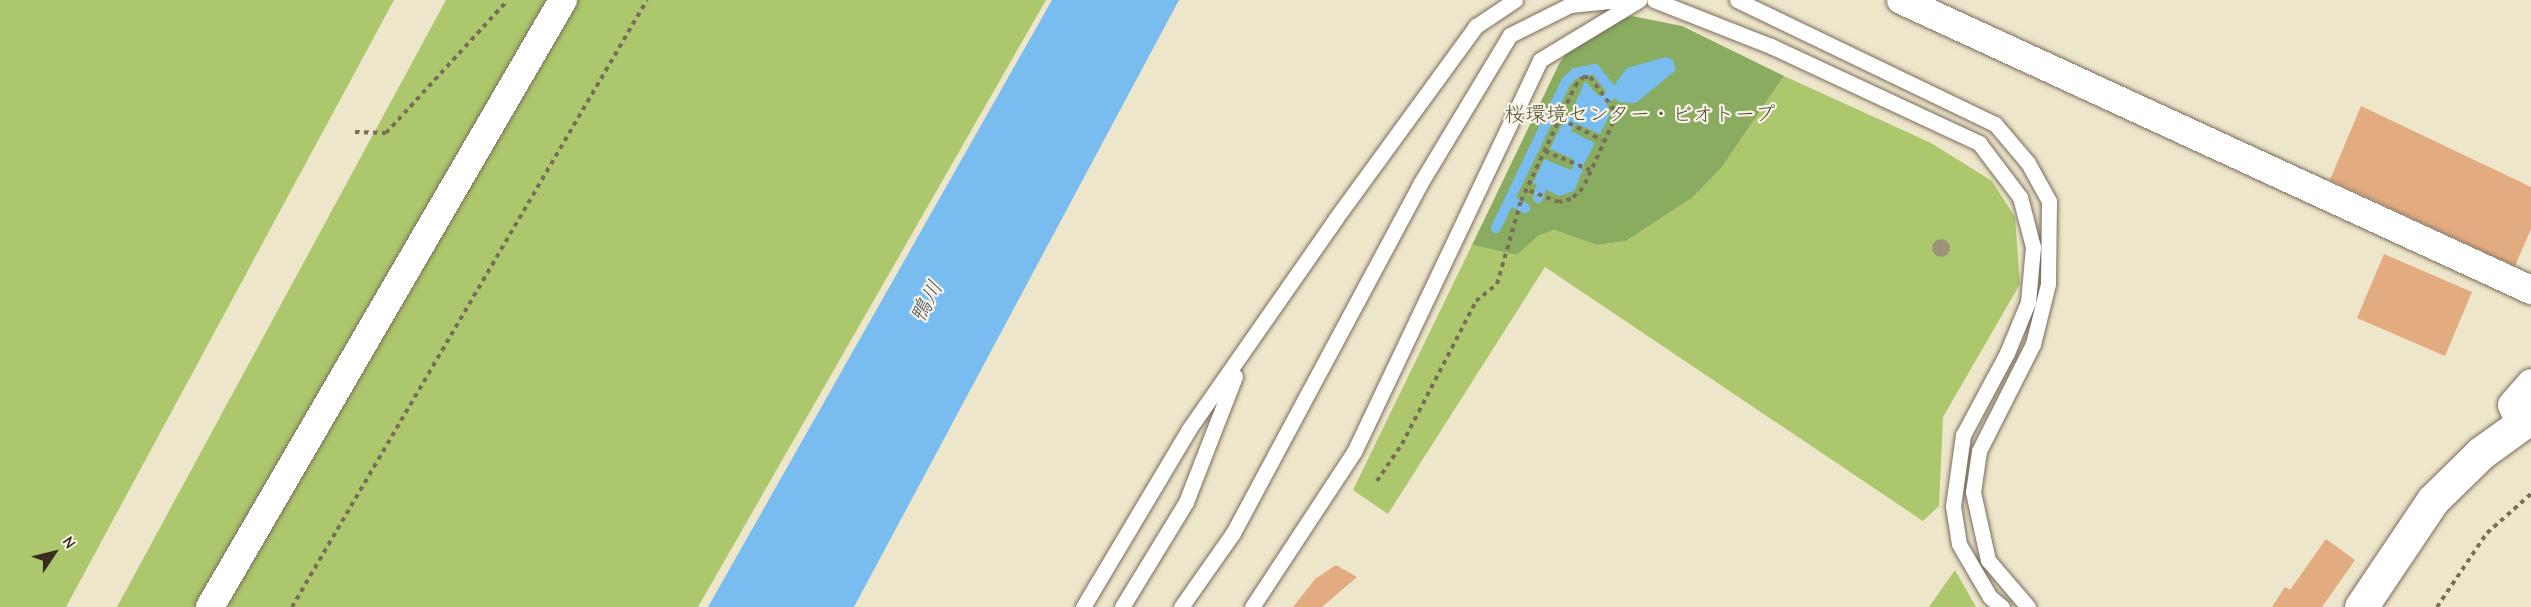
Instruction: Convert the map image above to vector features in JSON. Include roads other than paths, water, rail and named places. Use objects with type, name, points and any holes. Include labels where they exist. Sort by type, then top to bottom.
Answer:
[{"type":"street","points":[[210,607],[563,0]]},
{"type":"street","points":[[1901,0],[2531,290]]},
{"type":"street","points":[[2361,607],[2433,500],[2525,419],[2512,405],[2531,383]]},
{"type":"lane","points":[[1083,607],[1188,429],[1242,357],[1336,218],[1476,26],[1515,0]]},
{"type":"lane","points":[[1181,607],[1233,533],[1420,184],[1510,35],[1570,5],[1619,0]]},
{"type":"lane","points":[[1252,607],[1354,452],[1540,60],[1639,0]]},
{"type":"lane","points":[[1654,0],[1771,46],[1979,143],[2020,196],[2033,248],[2028,302],[2007,353],[1963,435],[1953,506],[1959,544],[1990,597],[2002,607]]},
{"type":"lane","points":[[1737,0],[1995,124],[2028,163],[2049,201],[2048,284],[2033,344],[1978,452],[1973,492],[1988,561],[2028,607]]},
{"type":"lane","points":[[1122,607],[1186,502],[1242,357]]},
{"type":"water","name":"鴨川","points":[[1052,0],[1179,0],[854,607],[708,607]]},
{"type":"water","points":[[1666,57],[1673,60],[1676,70],[1636,103],[1619,102],[1609,92],[1627,68]]},
{"type":"water","points":[[1585,81],[1608,106],[1609,116],[1600,134],[1568,120]]},
{"type":"water","points":[[1561,126],[1595,143],[1584,164],[1550,149]]},
{"type":"water","points":[[1544,159],[1581,174],[1574,191],[1559,196],[1533,183]]},
{"type":"waterway","points":[[1496,228],[1566,82],[1575,73],[1595,69],[1610,88]]},
{"type":"waterway","points":[[1603,100],[1611,95]]},
{"type":"waterway","points":[[1567,128],[1571,121]]},
{"type":"waterway","points":[[1577,171],[1579,163]]},
{"type":"waterway","points":[[1538,198],[1541,188]]},
{"type":"waterway","points":[[1511,201],[1525,208]]},
{"type":"park label","name":"桜環境センター・ビオトープ","points":[[1640,114]]}]
